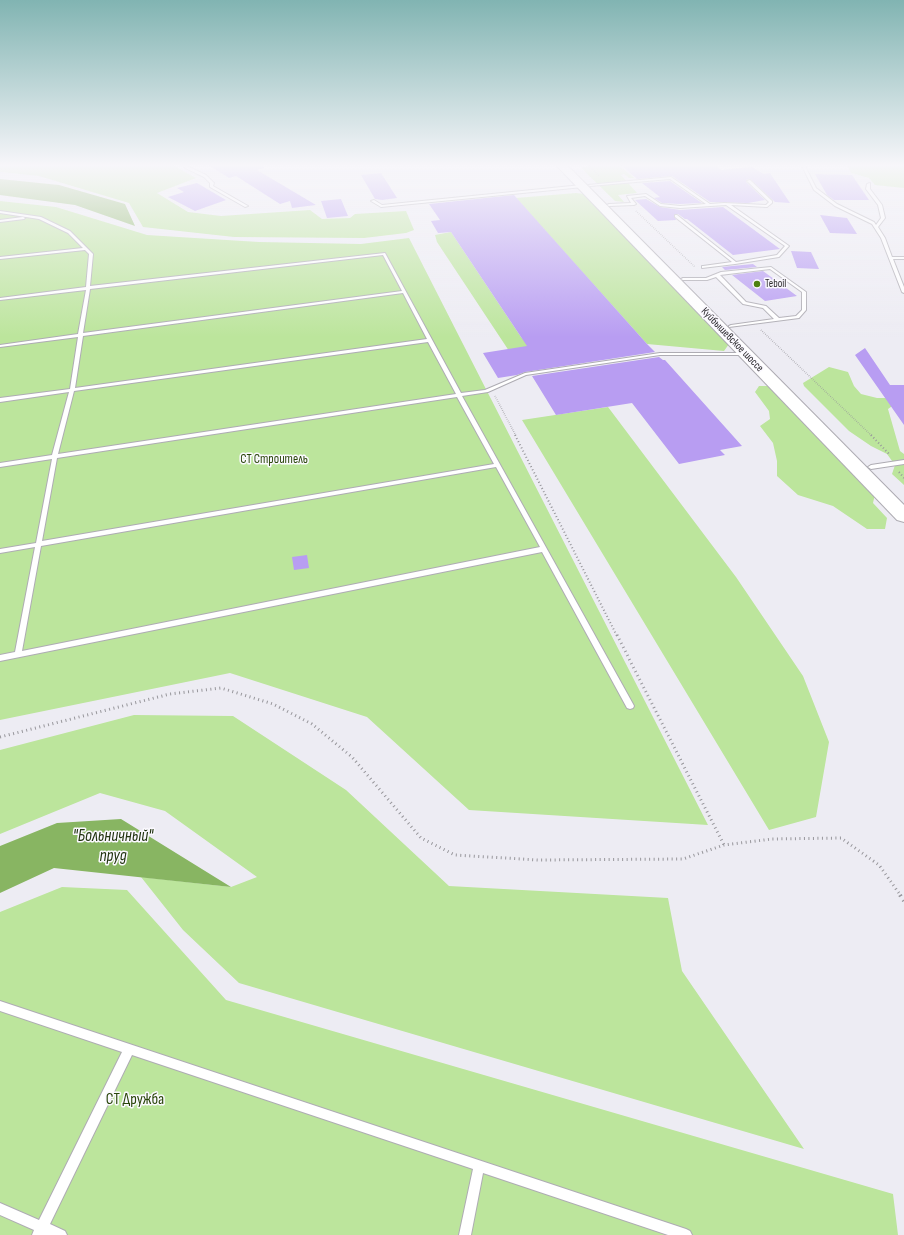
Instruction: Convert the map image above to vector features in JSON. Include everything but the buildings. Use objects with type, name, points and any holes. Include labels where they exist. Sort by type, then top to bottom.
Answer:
[{"type":"main road","name":"Куйбышевское шоссе","points":[[620,222],[745,354],[904,516]]},
{"type":"main road","name":"Куйбышевское шоссе","points":[[626,222],[904,500]]},
{"type":"lane","points":[[18,654],[55,456],[72,390],[88,288],[91,254],[70,232],[48,222]]},
{"type":"lane","points":[[683,222],[735,263]]},
{"type":"lane","points":[[753,222],[787,246],[778,256],[703,267],[716,276],[745,303],[764,307],[777,320]]},
{"type":"lane","points":[[868,222],[876,227],[883,238],[904,292]]},
{"type":"lane","points":[[876,227],[880,222]]},
{"type":"lane","points":[[0,258],[86,249]]},
{"type":"lane","points":[[0,299],[384,254],[497,465],[630,706]]},
{"type":"lane","points":[[891,258],[904,258]]},
{"type":"lane","points":[[683,279],[707,279],[716,276],[770,268],[804,292],[804,310],[797,317],[731,326]]},
{"type":"lane","points":[[0,346],[404,292]]},
{"type":"lane","points":[[0,400],[429,340]]},
{"type":"lane","points":[[0,465],[459,395],[491,388],[525,374],[660,354],[745,354]]},
{"type":"lane","points":[[871,467],[904,462]]},
{"type":"lane","points":[[0,551],[497,465]]},
{"type":"lane","points":[[0,658],[544,549]]},
{"type":"lane","points":[[0,1006],[686,1235]]},
{"type":"lane","points":[[40,1231],[129,1049]]},
{"type":"lane","points":[[464,1235],[479,1166]]},
{"type":"lane","points":[[0,1208],[40,1231],[61,1235]]},
{"type":"path","points":[[647,222],[707,279]]},
{"type":"path","points":[[754,323],[888,452],[893,467],[904,478]]},
{"type":"path","points":[[491,388],[724,845]]},
{"type":"path","points":[[0,736],[170,694],[221,688],[273,704],[312,724],[352,757],[421,838],[455,855],[538,860],[683,859],[724,845],[772,840],[841,838],[879,865],[904,901]]},
{"type":"green space","name":"СТ Строитель","points":[[0,222],[104,222],[147,235],[259,242],[361,244],[409,238],[708,825],[469,810],[367,717],[230,673],[0,720]]},
{"type":"green space","points":[[140,222],[410,222],[414,230],[406,233],[364,238],[234,237],[143,227]]},
{"type":"green space","points":[[537,222],[612,222],[729,344],[724,351],[647,344]]},
{"type":"green space","points":[[451,232],[521,337],[529,346],[515,360],[437,242],[435,235]]},
{"type":"green space","points":[[829,367],[848,372],[854,386],[861,394],[877,398],[904,398],[888,409],[900,451],[904,454],[904,485],[892,474],[895,465],[887,454],[871,446],[849,431],[804,386],[803,383]]},
{"type":"green space","points":[[759,386],[769,386],[875,494],[873,503],[887,518],[885,529],[867,529],[833,506],[798,495],[777,476],[777,461],[773,443],[760,426],[770,419],[769,411],[755,392]]},
{"type":"green space","points":[[608,407],[736,577],[803,676],[829,742],[816,817],[769,830],[522,420]]},
{"type":"green space","points":[[134,715],[233,716],[346,790],[449,886],[668,898],[682,971],[804,1149],[239,983],[183,930],[141,877],[231,887],[257,877],[165,811],[100,793],[0,834],[0,750]]},
{"type":"green space","name":"СТ Дружба","points":[[62,887],[127,890],[226,1000],[893,1194],[898,1235],[0,1235],[0,912]]},
{"type":"water","points":[[123,222],[133,222],[135,226]]},
{"type":"water","name":"\"Больничный\" пруд","points":[[121,819],[231,887],[54,868],[0,893],[0,846],[57,823]]},
{"type":"place","name":"Teboil","points":[[757,284]]}]
